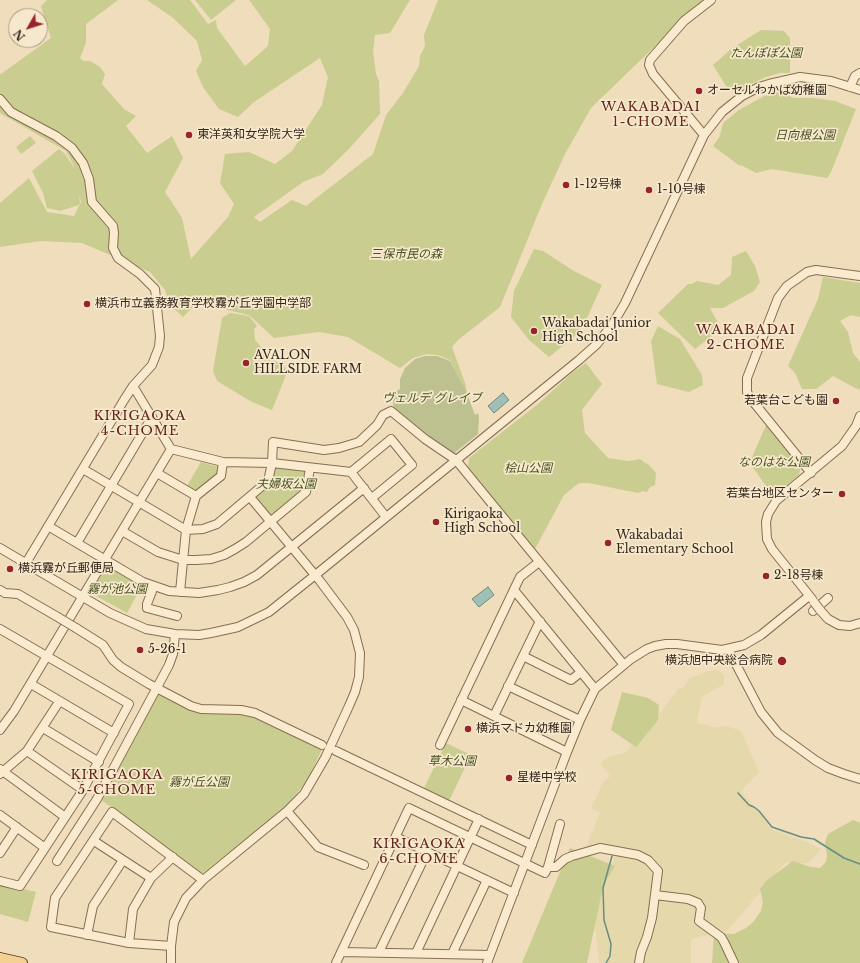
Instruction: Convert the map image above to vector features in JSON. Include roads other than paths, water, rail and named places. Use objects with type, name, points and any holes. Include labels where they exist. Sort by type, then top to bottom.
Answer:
[{"type":"main road","points":[[0,958],[17,962]]},
{"type":"street","points":[[704,135],[653,74],[649,65],[650,60],[684,21],[711,0]]},
{"type":"street","points":[[850,87],[855,76],[860,73]]},
{"type":"street","points":[[0,548],[110,613],[146,629],[175,634],[199,635],[238,627],[269,612],[587,353],[605,335],[625,303],[704,135],[714,121],[734,102],[750,91],[769,84],[806,77],[831,81],[860,90]]},
{"type":"street","points":[[0,100],[11,112],[56,136],[72,148],[83,163],[89,179],[92,202],[113,226],[113,248],[118,258],[140,274],[155,289],[159,316],[159,346],[152,365],[133,386],[26,563]]},
{"type":"street","points":[[811,473],[751,399],[747,392],[747,378],[778,298],[787,286],[807,272],[816,270],[860,276]]},
{"type":"street","points":[[133,386],[171,449],[223,462],[272,463],[350,472],[386,517]]},
{"type":"street","points":[[83,469],[186,530],[203,530],[218,524],[268,481],[272,463],[273,442],[324,450],[349,446],[364,438],[377,425],[383,415],[391,411],[425,440],[456,460],[624,665]]},
{"type":"street","points":[[860,416],[856,426],[842,446],[776,501],[768,514],[766,530],[767,539],[772,549],[814,605],[828,619],[839,625],[850,626],[860,622]]},
{"type":"street","points":[[76,543],[152,417]]},
{"type":"street","points":[[350,472],[391,439],[412,465],[372,498]]},
{"type":"street","points":[[0,730],[31,684],[171,449]]},
{"type":"street","points":[[180,592],[186,530],[196,496],[221,476],[223,462]]},
{"type":"street","points":[[122,531],[158,552],[184,560],[211,559],[224,555],[235,549],[271,522],[306,492],[310,468]]},
{"type":"street","points":[[157,473],[196,496]]},
{"type":"street","points":[[48,526],[143,582],[169,591],[199,593],[218,590],[244,582],[257,575],[364,488]]},
{"type":"street","points":[[171,963],[171,946],[174,922],[177,913],[191,891],[287,811],[304,794],[325,758],[355,692],[359,677],[360,653],[354,630],[347,617],[316,575],[250,496]]},
{"type":"street","points":[[440,744],[520,577],[539,562]]},
{"type":"street","points":[[154,586],[147,604],[147,608],[177,616]]},
{"type":"street","points":[[0,590],[5,593],[18,594],[76,628],[103,645],[113,660],[121,667],[149,684],[191,706],[201,709],[241,710],[255,713],[322,744]]},
{"type":"street","points":[[514,590],[595,689]]},
{"type":"street","points":[[487,963],[580,720],[595,689],[624,665],[647,649],[666,644],[677,644],[716,649],[730,653],[828,598]]},
{"type":"street","points":[[494,716],[540,621]]},
{"type":"street","points":[[0,629],[129,704],[82,790],[20,886],[0,881]]},
{"type":"street","points":[[57,861],[97,799],[166,671],[173,654],[175,634]]},
{"type":"street","points":[[730,653],[761,712],[778,733],[828,768],[860,779]]},
{"type":"street","points":[[523,656],[571,680],[581,672]]},
{"type":"street","points":[[31,684],[59,702],[114,733]]},
{"type":"street","points":[[508,686],[580,720]]},
{"type":"street","points":[[460,700],[568,752]]},
{"type":"street","points":[[59,702],[27,751],[1,771],[65,817]]},
{"type":"street","points":[[43,728],[98,762]]},
{"type":"street","points":[[27,751],[82,790]]},
{"type":"street","points":[[336,751],[532,844]]},
{"type":"street","points":[[336,963],[409,808],[544,873],[548,867],[560,824]]},
{"type":"street","points":[[287,811],[318,847],[364,865]]},
{"type":"street","points":[[171,946],[129,943],[51,927],[56,898],[112,812],[203,880]]},
{"type":"street","points":[[0,815],[45,848]]},
{"type":"street","points":[[416,953],[479,819]]},
{"type":"street","points":[[0,853],[17,828]]},
{"type":"street","points":[[396,837],[514,893]]},
{"type":"street","points":[[94,841],[151,878]]},
{"type":"street","points":[[548,867],[556,867],[568,858],[596,848],[638,855],[648,860],[658,871],[656,895],[650,927],[642,948],[639,963]]},
{"type":"street","points":[[379,952],[427,852]]},
{"type":"street","points":[[129,943],[133,909],[151,878],[173,857]]},
{"type":"street","points":[[87,935],[92,906],[123,860]]},
{"type":"street","points":[[452,954],[487,880]]},
{"type":"street","points":[[656,895],[688,899],[698,903],[700,908],[699,921],[721,937],[734,963]]},
{"type":"street","points":[[634,963],[638,950],[642,948]]},
{"type":"street","points":[[342,952],[490,955]]},
{"type":"water","points":[[503,393],[509,400],[494,413],[488,406]]},
{"type":"water","points":[[488,587],[494,595],[479,607],[472,599]]},
{"type":"waterway","points":[[738,793],[749,805],[759,811],[772,827],[801,837],[814,839],[844,858],[860,864]]},
{"type":"waterway","points":[[606,963],[610,956],[611,944],[604,920],[603,888],[612,856]]},
{"type":"place","name":"オーセルわかば幼稚園","points":[[699,91]]},
{"type":"place","name":"東洋英和女学院大学","points":[[189,135]]},
{"type":"place","name":"1-12号棟","points":[[566,185]]},
{"type":"place","name":"1-10号棟","points":[[649,190]]},
{"type":"place","name":"横浜市立義務教育学校霧が丘学園中学部","points":[[87,304]]},
{"type":"place","name":"Wakabadai Junior High School","points":[[534,331]]},
{"type":"place","name":"AVALON HILLSIDE FARM","points":[[246,363]]},
{"type":"place","name":"若葉台こども園","points":[[836,401]]},
{"type":"place","name":"若葉台地区センター","points":[[842,494]]},
{"type":"place","name":"Kirigaoka High School","points":[[436,522]]},
{"type":"place","name":"Wakabadai Elementary School","points":[[608,543]]},
{"type":"place","name":"横浜霧が丘郵便局","points":[[10,569]]},
{"type":"place","name":"2-18号棟","points":[[766,576]]},
{"type":"place","name":"5-26-1","points":[[140,650]]},
{"type":"place","name":"横浜旭中央総合病院","points":[[782,661]]},
{"type":"place","name":"横浜マドカ幼稚園","points":[[468,729]]},
{"type":"place","name":"星槎中学校","points":[[509,778]]},
{"type":"district","name":"WAKABADAI 1-CHOME","points":[[651,114]]},
{"type":"district","name":"WAKABADAI 2-CHOME","points":[[746,338]]},
{"type":"district","name":"KIRIGAOKA 4-CHOME","points":[[140,424]]},
{"type":"district","name":"KIRIGAOKA 5-CHOME","points":[[117,782]]},
{"type":"district","name":"KIRIGAOKA 6-CHOME","points":[[419,852]]},
{"type":"park label","name":"たんぽぽ公園","points":[[766,54]]},
{"type":"park label","name":"日向根公園","points":[[805,136]]},
{"type":"park label","name":"三保市民の森","points":[[406,255]]},
{"type":"park label","name":"ヴェルデ グレイブ","points":[[432,399]]},
{"type":"park label","name":"なのはな公園","points":[[774,463]]},
{"type":"park label","name":"桧山公園","points":[[528,469]]},
{"type":"park label","name":"夫婦坂公園","points":[[286,485]]},
{"type":"park label","name":"霧が池公園","points":[[117,590]]},
{"type":"park label","name":"草木公園","points":[[452,762]]},
{"type":"park label","name":"霧が丘公園","points":[[199,783]]}]
